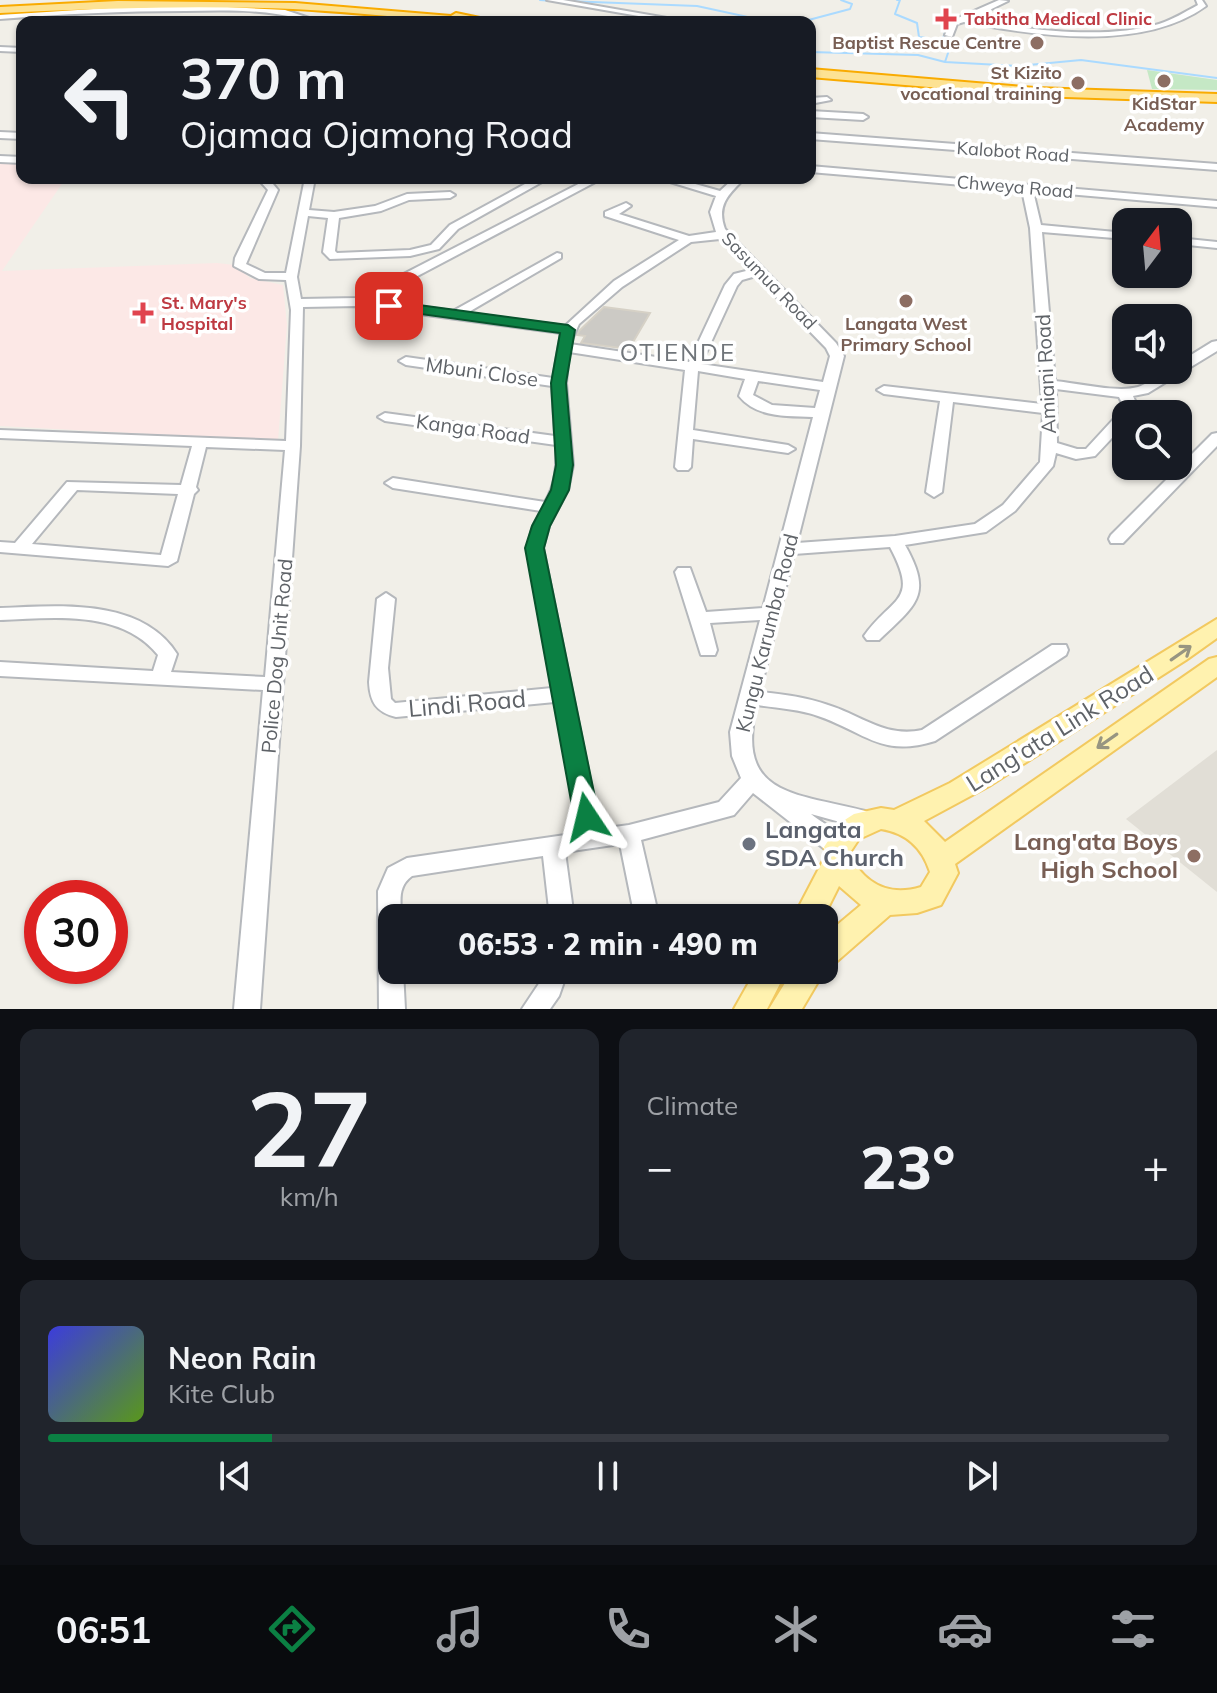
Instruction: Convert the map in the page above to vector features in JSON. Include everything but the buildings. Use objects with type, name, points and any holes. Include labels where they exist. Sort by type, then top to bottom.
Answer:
[{"type":"highway","points":[[0,8],[119,0]]},
{"type":"highway","points":[[283,0],[450,16]]},
{"type":"highway","points":[[0,8],[122,3],[283,3],[429,16]]},
{"type":"highway","points":[[816,76],[1040,96],[1217,100]]},
{"type":"main road","name":"Lang'ata Link Road","points":[[897,820],[936,805],[997,770],[1149,675],[1217,627]]},
{"type":"main road","name":"Lang'ata Link Road","points":[[943,858],[1217,665]]},
{"type":"main road","points":[[815,904],[838,854],[852,826],[865,820],[897,820],[925,835],[943,858],[944,873],[931,896],[901,905],[885,902],[853,886],[838,854]]},
{"type":"main road","points":[[838,942],[885,902]]},
{"type":"main road","points":[[750,1009],[764,984]]},
{"type":"main road","points":[[785,1009],[801,984]]},
{"type":"street","points":[[949,35],[952,25],[1005,1],[1002,0]]},
{"type":"street","points":[[554,1],[657,16]]},
{"type":"street","points":[[964,20],[1048,31],[1146,29],[1165,24],[1203,4]]},
{"type":"street","points":[[44,16],[109,10],[242,9],[300,16]]},
{"type":"street","points":[[816,101],[827,100]]},
{"type":"street","points":[[816,114],[863,117]]},
{"type":"street","name":"Kalobot Road","points":[[816,142],[822,147],[1217,167]]},
{"type":"street","points":[[816,160],[822,147]]},
{"type":"street","name":"Chweya Road","points":[[816,169],[1217,204]]},
{"type":"street","points":[[268,184],[273,190],[240,266],[249,273],[291,277],[309,184]]},
{"type":"street","points":[[334,215],[330,255],[347,257],[420,251],[435,247],[454,227],[533,184]]},
{"type":"street","points":[[359,302],[586,184]]},
{"type":"street","points":[[684,184],[721,194],[733,184]]},
{"type":"street","name":"Amiani Road","points":[[788,549],[965,532],[992,523],[1048,463],[1051,446],[1036,228],[1027,189]]},
{"type":"street","name":"Sasumua Road","points":[[721,194],[714,210],[722,235],[837,356],[828,387]]},
{"type":"street","points":[[304,213],[334,215],[377,209],[412,196],[450,195]]},
{"type":"street","points":[[626,206],[609,214],[688,239],[722,235]]},
{"type":"street","points":[[1036,228],[1112,235]]},
{"type":"street","points":[[566,338],[594,303],[688,239]]},
{"type":"street","points":[[1192,242],[1217,245]]},
{"type":"street","points":[[456,314],[557,256]]},
{"type":"street","points":[[683,467],[687,388],[693,367],[731,285],[738,277],[757,272]]},
{"type":"street","name":"Police Dog Unit Road","points":[[247,1009],[293,446],[296,303],[291,277]]},
{"type":"street","points":[[296,303],[359,302],[456,314],[693,367],[828,387]]},
{"type":"street","name":"Kanga Road","points":[[566,338],[559,383],[565,465],[560,490],[541,526],[535,558],[591,839]]},
{"type":"street","points":[[1192,360],[1217,345]]},
{"type":"street","name":"Mbuni Close","points":[[406,361],[559,383]]},
{"type":"street","points":[[753,376],[746,396],[751,403],[820,413]]},
{"type":"street","points":[[1047,384],[1125,393],[1143,390],[1153,384]]},
{"type":"street","name":"Kungu Karumba Road","points":[[761,787],[742,756],[740,732],[828,387]]},
{"type":"street","points":[[884,390],[1049,409]]},
{"type":"street","points":[[1051,446],[1076,454],[1090,453],[1128,412],[1130,405],[1125,393]]},
{"type":"street","points":[[934,492],[947,398]]},
{"type":"street","name":"Kanga Road","points":[[385,417],[562,441]]},
{"type":"street","points":[[685,433],[788,449]]},
{"type":"street","points":[[0,434],[293,446]]},
{"type":"street","points":[[1117,539],[1217,437]]},
{"type":"street","points":[[0,547],[164,563],[174,550],[200,443]]},
{"type":"street","points":[[393,483],[550,508]]},
{"type":"street","points":[[19,549],[73,485],[190,490]]},
{"type":"street","points":[[873,636],[910,598],[915,585],[910,565],[895,541]]},
{"type":"street","points":[[684,572],[708,650]]},
{"type":"street","name":"Lindi Road","points":[[386,599],[379,683],[382,703],[388,708],[412,710],[562,694]]},
{"type":"street","points":[[699,618],[771,613]]},
{"type":"street","points":[[0,614],[90,614],[138,628],[160,640],[168,654],[159,679]]},
{"type":"street","points":[[747,697],[807,706],[878,737],[908,742],[928,736],[1059,650]]},
{"type":"street","points":[[0,669],[275,684]]},
{"type":"street","points":[[761,787],[838,854]]},
{"type":"street","points":[[392,1009],[391,882],[407,867],[629,834],[726,809],[761,787],[865,820]]},
{"type":"street","points":[[629,834],[644,904]]},
{"type":"street","points":[[553,844],[560,904]]},
{"type":"street","points":[[535,1009],[551,984]]},
{"type":"shaded area","name":"St. Mary's Hospital","points":[[0,163],[16,164],[16,184],[62,184],[2,271],[217,263],[235,265],[250,278],[283,285],[287,325],[278,441],[0,426]]},
{"type":"shaded area","name":"Lang'ata Boys High School","points":[[1217,750],[1217,892],[1126,819]]},
{"type":"green space","points":[[1147,70],[1217,80],[1217,90],[1152,89]]},
{"type":"waterway","points":[[540,0],[553,1]]},
{"type":"waterway","points":[[816,18],[850,9],[852,4],[841,0]]},
{"type":"waterway","points":[[897,0],[900,0],[895,14],[917,23],[919,37],[927,38],[922,44],[949,47]]},
{"type":"waterway","points":[[566,1],[697,6],[743,16]]},
{"type":"waterway","points":[[949,47],[952,40],[943,38],[948,23],[954,20]]},
{"type":"waterway","points":[[945,62],[949,47]]},
{"type":"waterway","points":[[816,52],[918,55],[945,62]]},
{"type":"waterway","points":[[945,62],[1018,66],[1081,60],[1217,78]]},
{"type":"place","name":"Tabitha Medical Clinic","points":[[946,19]]},
{"type":"place","name":"Baptist Rescue Centre","points":[[1037,43]]},
{"type":"place","name":"KidStar Academy","points":[[1164,81]]},
{"type":"place","name":"St Kizito vocational training","points":[[1078,83]]},
{"type":"place","name":"Langata West Primary School","points":[[906,301]]},
{"type":"place","name":"St. Mary's Hospital","points":[[143,313]]},
{"type":"place","name":"Langata SDA Church","points":[[749,844]]},
{"type":"place","name":"Lang'ata Boys High School","points":[[1194,856]]},
{"type":"district","name":"OTIENDE","points":[[678,353]]},
{"type":"route","points":[[389,306],[568,330],[559,383],[565,465],[560,490],[541,526],[535,548],[536,568],[587,817]]}]
